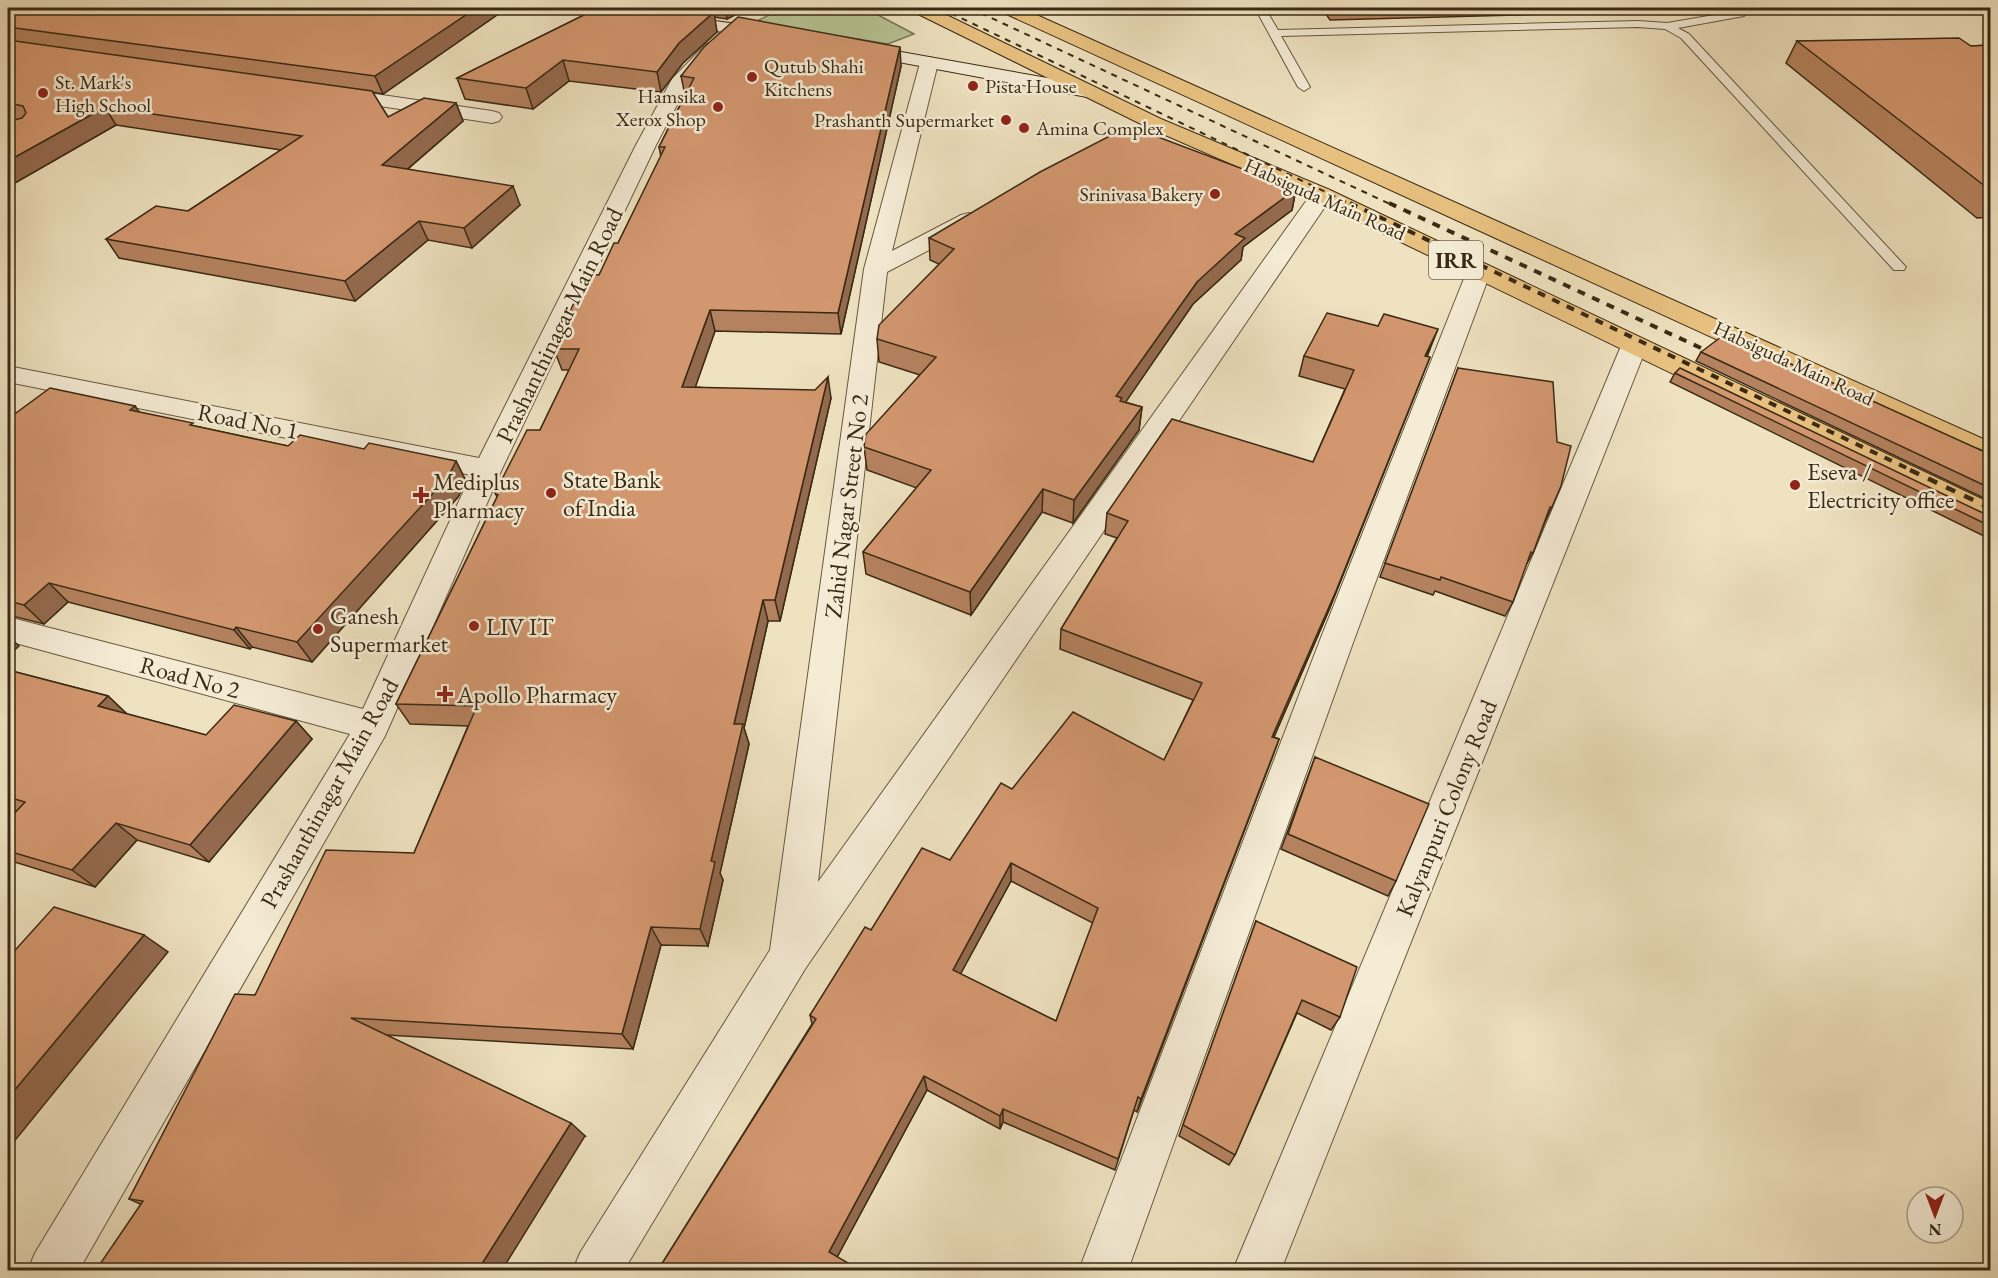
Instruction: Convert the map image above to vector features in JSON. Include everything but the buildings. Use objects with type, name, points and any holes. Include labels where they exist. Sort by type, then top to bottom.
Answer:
[{"type":"main road","name":"Habsiguda Main Road","points":[[920,8],[1154,123],[1322,195],[1990,515]]},
{"type":"main road","name":"Habsiguda Main Road","points":[[1008,8],[1990,453]]},
{"type":"street","points":[[587,8],[745,22],[793,37]]},
{"type":"street","name":"Prashanthinagar Main Road","points":[[52,1270],[373,726],[488,469],[670,98],[681,80],[698,61],[745,22]]},
{"type":"street","points":[[838,46],[1087,91]]},
{"type":"street","name":"Zahid Nagar Street No 2","points":[[790,955],[876,269],[929,63]]},
{"type":"street","points":[[315,92],[492,117]]},
{"type":"street","points":[[1127,137],[1154,123]]},
{"type":"street","points":[[597,1270],[790,955],[1322,195]]},
{"type":"street","points":[[876,269],[987,211]]},
{"type":"street","points":[[1103,1270],[1337,640],[1479,271]]},
{"type":"street","name":"Kalyanpuri Colony Road","points":[[1257,1270],[1634,346]]},
{"type":"street","name":"Road No 1","points":[[8,374],[488,469]]},
{"type":"street","name":"Road No 2","points":[[8,629],[373,726]]},
{"type":"lane","points":[[1260,8],[1304,87]]},
{"type":"lane","points":[[1274,33],[1638,24],[1667,26],[1740,14],[1734,8]]},
{"type":"lane","points":[[1667,26],[1685,36],[1899,267]]},
{"type":"green space","points":[[783,8],[865,8],[914,34],[888,44],[755,22]]},
{"type":"railway","points":[[940,8],[1353,205]]},
{"type":"railway","points":[[970,8],[1392,205]]},
{"type":"railway","points":[[1350,203],[1913,471]]},
{"type":"railway","points":[[1389,203],[1718,356]]},
{"type":"railway","points":[[1910,470],[1990,508]]},
{"type":"place","name":"Qutub Shahi Kitchens","points":[[752,77]]},
{"type":"place","name":"Pista House","points":[[973,86]]},
{"type":"place","name":"St. Mark's High School","points":[[43,93]]},
{"type":"place","name":"Hamsika Xerox Shop","points":[[718,107]]},
{"type":"place","name":"Prashanth Supermarket","points":[[1006,120]]},
{"type":"place","name":"Amina Complex","points":[[1024,128]]},
{"type":"place","name":"Srinivasa Bakery","points":[[1215,194]]},
{"type":"place","name":"Eseva / Electricity office","points":[[1795,485]]},
{"type":"place","name":"State Bank of India","points":[[551,493]]},
{"type":"place","name":"Mediplus Pharmacy","points":[[421,495]]},
{"type":"place","name":"LIV IT","points":[[474,626]]},
{"type":"place","name":"Ganesh Supermarket","points":[[318,629]]},
{"type":"place","name":"Apollo Pharmacy","points":[[445,694]]}]
